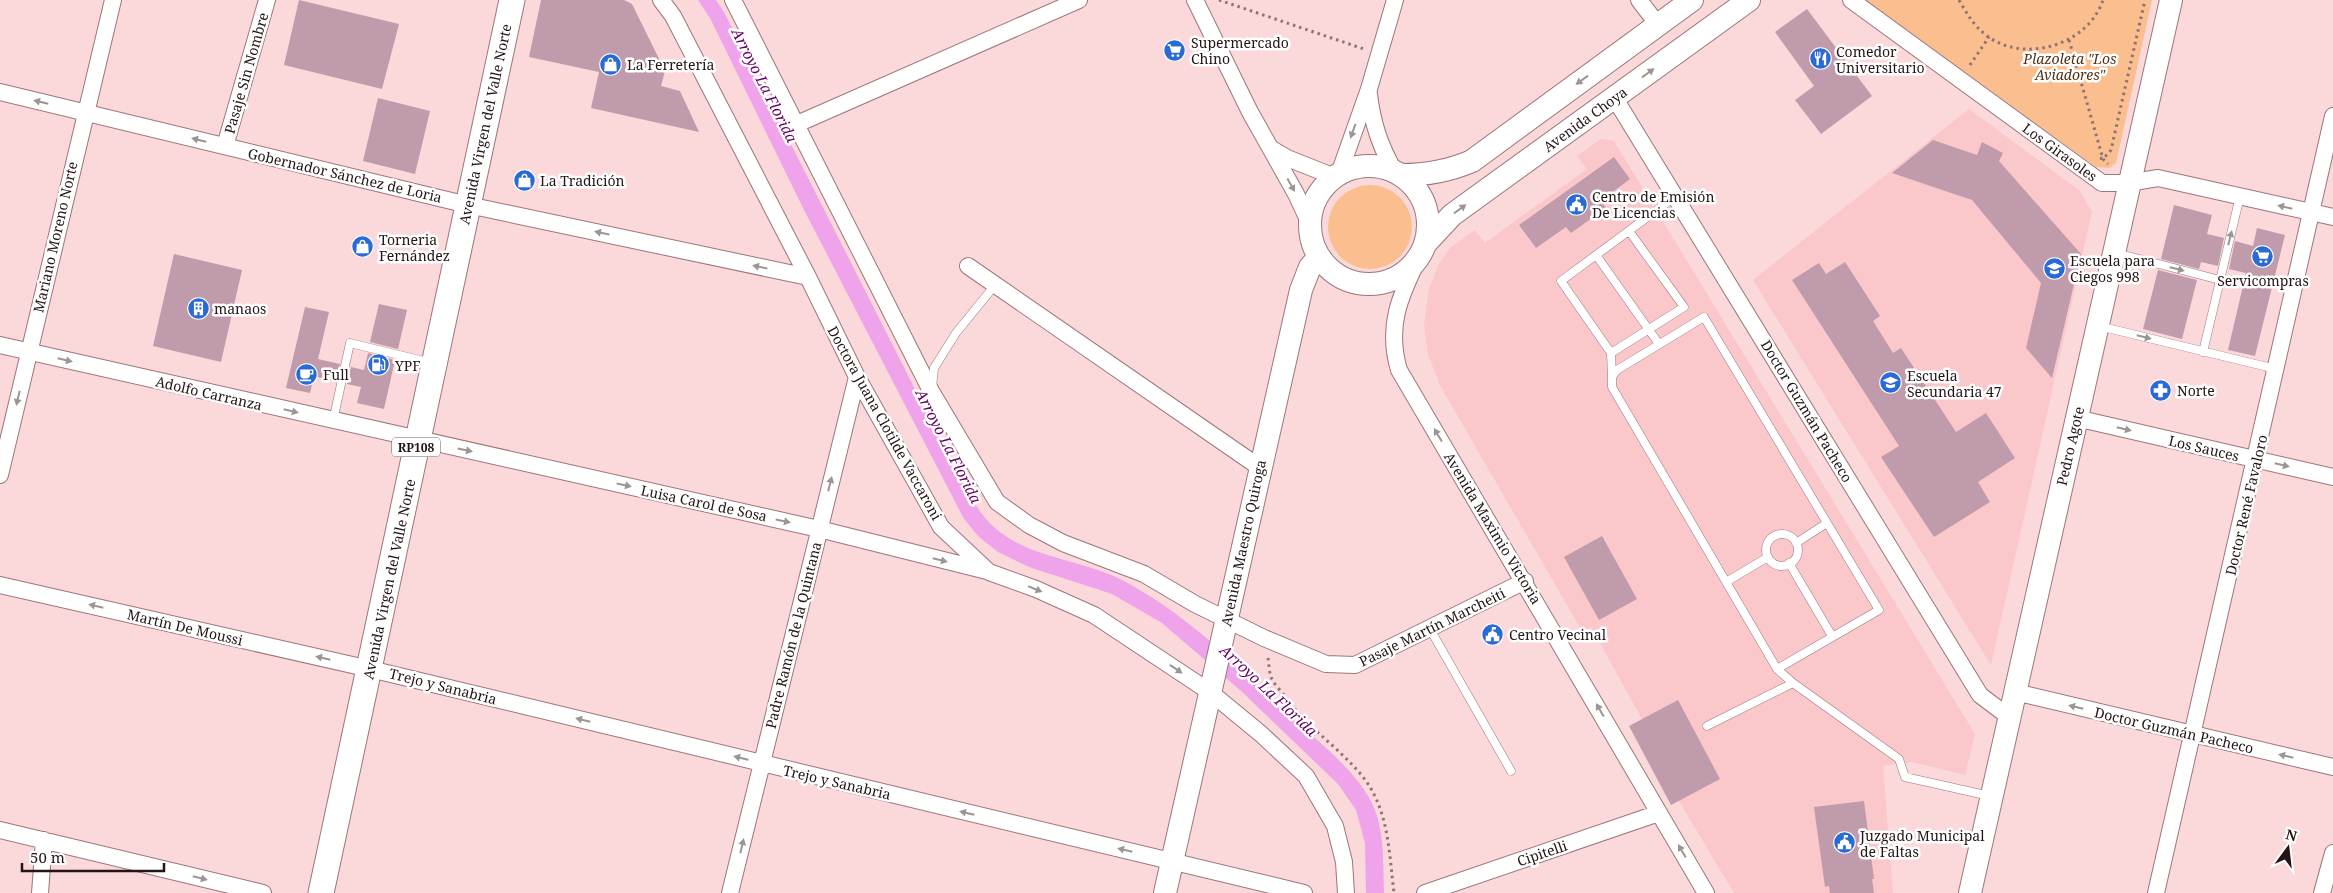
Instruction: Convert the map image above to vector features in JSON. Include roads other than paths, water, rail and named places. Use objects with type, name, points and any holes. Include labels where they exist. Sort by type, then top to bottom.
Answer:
[{"type":"main road","name":"Avenida Virgen del Valle Norte","points":[[320,893],[370,669],[512,0]]},
{"type":"main road","points":[[1398,173],[1416,188],[1425,205],[1429,224],[1422,250],[1408,270],[1394,279],[1378,284],[1361,283],[1345,279],[1330,270],[1319,257],[1312,241],[1310,224],[1316,198],[1324,186],[1337,175],[1352,168],[1367,166],[1381,167],[1398,173],[1433,173],[1472,161],[1692,0]]},
{"type":"main road","name":"Avenida Choya","points":[[1422,250],[1452,215],[1749,0]]},
{"type":"main road","name":"Pedro Agote","points":[[1970,893],[2128,183],[2171,0]]},
{"type":"main road","name":"Avenida Maestro Quiroga","points":[[1165,893],[1259,467],[1301,290],[1310,267],[1319,257]]},
{"type":"street","name":"Mariano Moreno Norte","points":[[0,475],[112,0]]},
{"type":"street","name":"Pasaje Sin Nombre","points":[[225,146],[267,0]]},
{"type":"street","name":"Doctora Juana Clotilde Vaccaroni","points":[[661,0],[673,16],[857,377],[941,527],[989,572],[1036,589],[1094,615],[1212,684],[1306,776],[1335,826],[1344,862],[1346,893]]},
{"type":"street","name":"Pasaje Martín Marcheiti","points":[[733,0],[931,391],[998,502],[1029,525],[1062,543],[1144,574],[1224,628],[1264,638],[1326,664],[1355,665],[1525,582]]},
{"type":"street","points":[[797,124],[1079,0]]},
{"type":"street","points":[[1195,0],[1250,112],[1296,194],[1310,224]]},
{"type":"street","points":[[1270,148],[1287,158],[1337,175],[1369,89],[1395,0]]},
{"type":"street","points":[[1639,0],[1658,25]]},
{"type":"street","name":"Los Girasoles","points":[[1851,0],[2102,183],[2128,183],[2158,178],[2333,218]]},
{"type":"street","points":[[1369,89],[1374,127],[1386,156],[1398,173]]},
{"type":"street","name":"Gobernador Sánchez de Loria","points":[[0,92],[468,205],[808,278]]},
{"type":"street","name":"Doctor Guzmán Pacheco","points":[[1614,97],[1980,695],[2009,717]]},
{"type":"street","name":"Doctor René Favaloro","points":[[2156,893],[2194,734],[2333,116]]},
{"type":"street","name":"Avenida Maximio Victoria","points":[[1422,250],[1397,307],[1393,349],[1399,370],[1706,893]]},
{"type":"street","points":[[968,266],[1259,467]]},
{"type":"street","name":"Adolfo Carranza","points":[[0,346],[418,440]]},
{"type":"street","name":"Padre Ramón de la Quintana","points":[[730,893],[857,377]]},
{"type":"street","name":"Los Sauces","points":[[2076,418],[2333,477]]},
{"type":"street","name":"Luisa Carol de Sosa","points":[[418,440],[819,528],[989,572]]},
{"type":"street","name":"Martín De Moussi","points":[[0,585],[370,669]]},
{"type":"street","name":"Trejo y Sanabria","points":[[370,669],[1304,893]]},
{"type":"street","name":"Doctor Guzmán Pacheco","points":[[2015,692],[2333,767]]},
{"type":"street","name":"Cipitelli","points":[[1425,893],[1659,813]]},
{"type":"street","points":[[0,830],[263,893]]},
{"type":"street","points":[[40,893],[44,840]]},
{"type":"street","points":[[2322,893],[2333,853]]},
{"type":"lane","points":[[1676,196],[1561,281],[1611,353],[1612,387],[1615,395],[1778,669],[1899,760],[1905,777],[1992,796]]},
{"type":"lane","points":[[2203,352],[2240,196]]},
{"type":"lane","points":[[1611,353],[1684,307],[1629,231]]},
{"type":"lane","points":[[2113,252],[2220,280]]},
{"type":"lane","points":[[1596,255],[1647,330],[1659,344]]},
{"type":"lane","points":[[931,391],[934,368],[956,333],[995,285]]},
{"type":"lane","points":[[1612,377],[1617,370],[1704,317],[1879,610],[1778,669]]},
{"type":"lane","points":[[2097,326],[2276,369]]},
{"type":"lane","points":[[333,421],[350,343],[434,364]]},
{"type":"lane","points":[[1796,543],[1827,523]]},
{"type":"lane","points":[[1774,535],[1789,536],[1796,543],[1797,552],[1789,563],[1780,565],[1768,557],[1766,547],[1774,535]]},
{"type":"lane","points":[[1726,582],[1768,557]]},
{"type":"lane","points":[[1789,563],[1832,636]]},
{"type":"lane","points":[[1430,629],[1511,771]]},
{"type":"lane","points":[[1707,726],[1793,682]]},
{"type":"place","name":"Supermercado Chino","points":[[1175,50]]},
{"type":"place","name":"Comedor Universitario","points":[[1820,59]]},
{"type":"place","name":"La Ferretería","points":[[611,64]]},
{"type":"place","name":"La Tradición","points":[[524,180]]},
{"type":"place","name":"Centro de Emisión De Licencias","points":[[1576,204]]},
{"type":"place","name":"Torneria Fernández","points":[[363,247]]},
{"type":"place","name":"Servicompras","points":[[2263,257]]},
{"type":"place","name":"Escuela para Ciegos 998","points":[[2054,268]]},
{"type":"place","name":"manaos","points":[[198,308]]},
{"type":"place","name":"YPF","points":[[379,365]]},
{"type":"place","name":"Full","points":[[307,374]]},
{"type":"place","name":"Escuela Secundaria 47","points":[[1891,383]]},
{"type":"place","name":"Norte","points":[[2161,390]]},
{"type":"place","name":"Centro Vecinal","points":[[1493,634]]},
{"type":"place","name":"Juzgado Municipal de Faltas","points":[[1844,843]]},
{"type":"park label","name":"Plazoleta \"Los Aviadores\"","points":[[2070,66]]},
{"type":"water label","name":"Arroyo La Florida","points":[[765,85]]},
{"type":"water label","name":"Arroyo La Florida","points":[[949,446]]},
{"type":"water label","name":"Arroyo La Florida","points":[[1269,690]]}]
